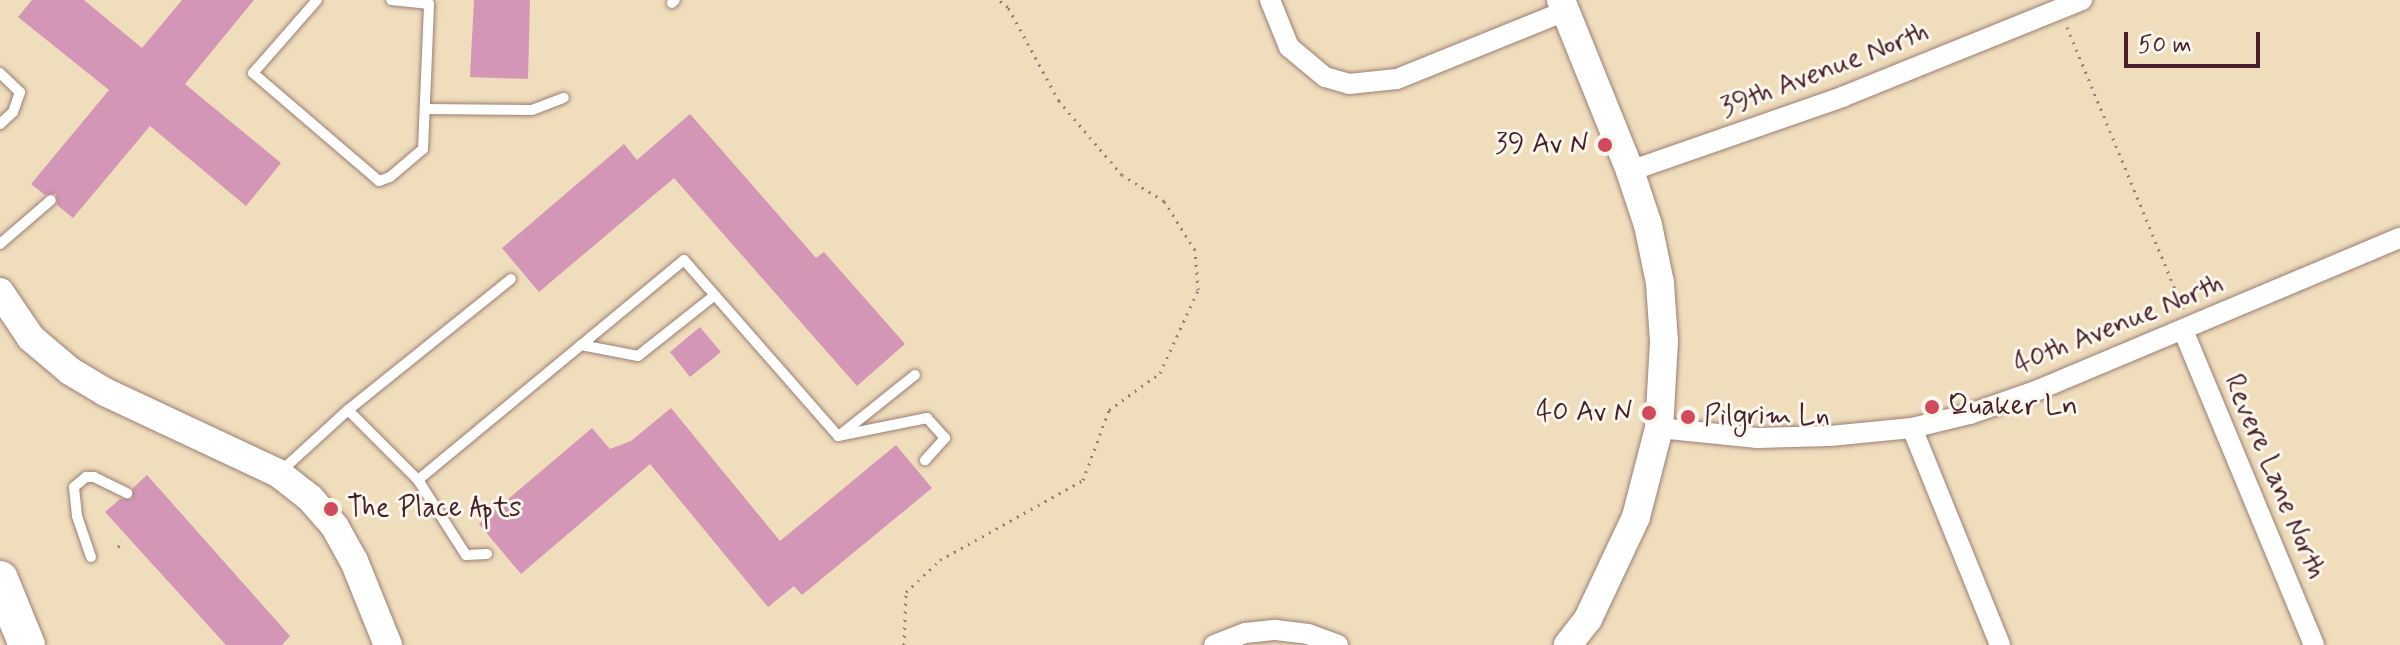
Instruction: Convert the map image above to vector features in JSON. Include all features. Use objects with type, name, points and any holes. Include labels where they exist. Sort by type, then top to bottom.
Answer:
[{"type":"highway","points":[[0,579],[27,645]]},
{"type":"street","points":[[1270,0],[1289,47],[1325,77],[1349,84],[1397,79],[1563,6],[1630,171],[1648,225],[1660,283],[1664,342],[1659,428],[1636,517],[1600,596],[1568,645]]},
{"type":"street","name":"39th Avenue North","points":[[1630,171],[1802,112],[2082,0]]},
{"type":"street","name":"40th Avenue North","points":[[1659,428],[1757,438],[1912,428],[1970,414],[2038,390],[2400,238]]},
{"type":"street","points":[[0,292],[31,338],[70,371],[105,392],[278,473],[310,498],[335,527],[354,561],[388,645]]},
{"type":"street","name":"Revere Lane North","points":[[2183,330],[2314,645]]},
{"type":"street","points":[[1912,428],[2000,645]]},
{"type":"street","points":[[1214,645],[1245,633],[1276,630],[1308,634],[1338,645]]},
{"type":"lane","points":[[317,0],[253,73],[379,181],[390,177],[423,149],[429,4],[391,0]]},
{"type":"lane","points":[[0,73],[20,92],[13,112],[0,124]]},
{"type":"lane","points":[[425,109],[532,110],[564,98]]},
{"type":"lane","points":[[0,244],[51,200]]},
{"type":"lane","points":[[418,480],[684,260],[838,436]]},
{"type":"lane","points":[[278,473],[348,410],[511,279]]},
{"type":"lane","points":[[581,345],[638,356],[715,295]]},
{"type":"lane","points":[[838,436],[915,375]]},
{"type":"lane","points":[[348,410],[418,480],[466,555],[487,554]]},
{"type":"lane","points":[[838,436],[927,418],[945,438],[925,460]]},
{"type":"lane","points":[[91,557],[77,516],[74,487],[86,477],[94,477],[127,493]]},
{"type":"path","points":[[904,645],[906,592],[940,560],[1083,480],[1109,410],[1160,373],[1198,290],[1195,250],[1164,201],[1122,175],[1059,101],[1008,7],[999,0]]},
{"type":"path","points":[[1008,7],[1009,0]]},
{"type":"path","points":[[2059,9],[2185,314],[2183,330]]},
{"type":"path","points":[[118,547],[123,542]]},
{"type":"building","points":[[32,0],[84,0],[142,48],[182,0],[254,0],[185,84],[281,163],[246,206],[150,126],[73,218],[57,205],[56,194],[45,195],[31,184],[109,90],[18,17]]},
{"type":"building","points":[[474,0],[530,0],[528,79],[470,77]]},
{"type":"building","points":[[690,114],[816,258],[824,252],[905,344],[857,386],[674,178],[539,292],[502,248],[624,144],[637,160]]},
{"type":"building","points":[[700,327],[721,352],[690,377],[670,352]]},
{"type":"building","points":[[671,408],[780,541],[896,445],[932,488],[802,595],[794,586],[768,607],[650,464],[521,574],[479,524],[592,428],[610,449],[631,441]]},
{"type":"building","points":[[147,475],[290,636],[282,645],[226,645],[105,512],[120,499],[132,499],[133,488]]},
{"type":"place","name":"39 Av N","points":[[1605,145]]},
{"type":"place","name":"Quaker Ln","points":[[1932,407]]},
{"type":"place","name":"40 Av N","points":[[1649,413]]},
{"type":"place","name":"Pilgrim Ln","points":[[1688,417]]},
{"type":"place","name":"The Place Apts","points":[[331,509]]}]
